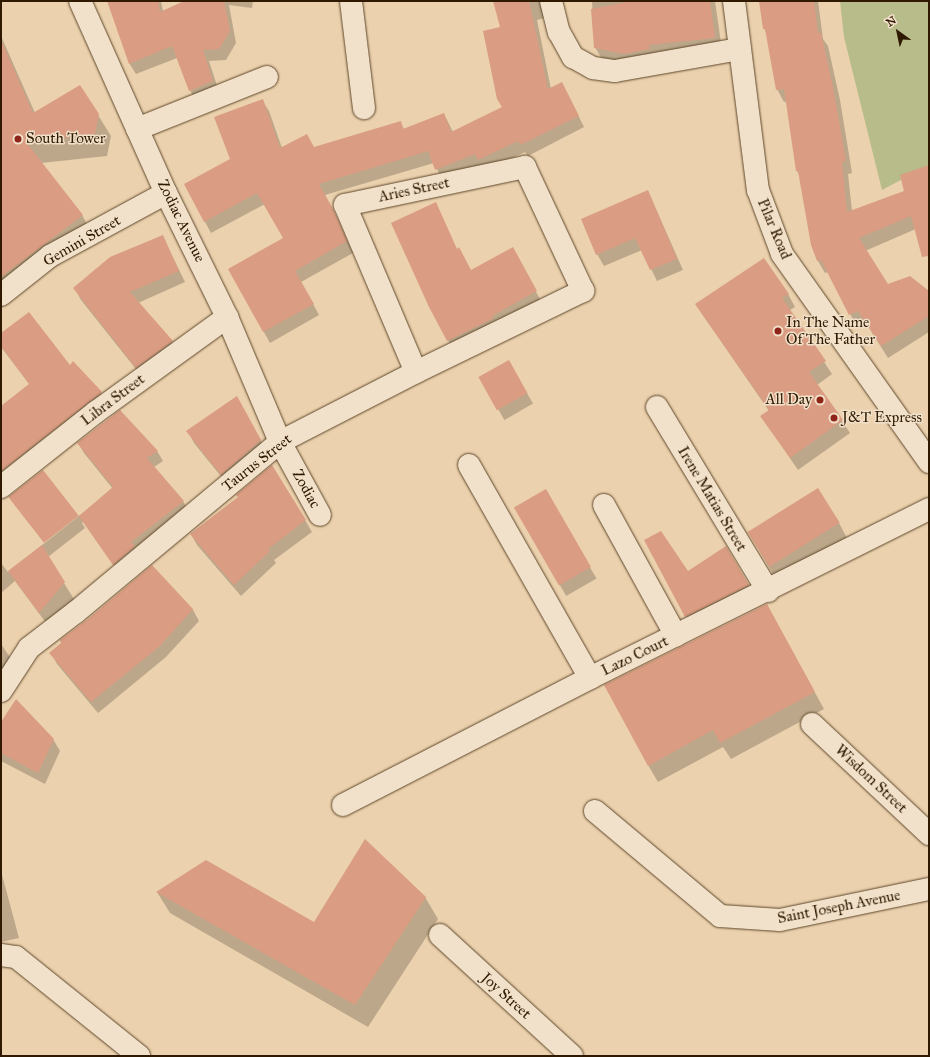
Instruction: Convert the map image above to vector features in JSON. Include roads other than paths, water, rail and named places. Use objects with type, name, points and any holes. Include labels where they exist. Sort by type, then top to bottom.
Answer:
[{"type":"street","name":"Zodiac Avenue","points":[[80,1],[166,193],[227,317],[280,442]]},
{"type":"street","points":[[350,1],[364,108]]},
{"type":"street","points":[[551,1],[559,32],[573,57],[593,68],[615,71],[740,49]]},
{"type":"street","name":"Pilar Road","points":[[734,1],[758,190],[782,254],[929,462]]},
{"type":"street","points":[[138,129],[267,77]]},
{"type":"street","name":"Aries Street","points":[[416,372],[345,205],[526,167],[583,291]]},
{"type":"street","name":"Gemini Street","points":[[1,295],[50,256],[166,193]]},
{"type":"street","name":"Taurus Street","points":[[1,691],[29,648],[76,612],[280,442],[416,372],[583,291]]},
{"type":"street","name":"Libra Street","points":[[1,487],[96,412],[227,317]]},
{"type":"street","name":"Irene Matias Street","points":[[657,407],[768,591]]},
{"type":"street","name":"Zodiac","points":[[280,442],[320,514]]},
{"type":"street","points":[[469,465],[590,678]]},
{"type":"street","points":[[604,505],[676,636]]},
{"type":"street","name":"Lazo Court","points":[[343,805],[590,678],[768,591],[929,509]]},
{"type":"street","name":"Wisdom Street","points":[[812,724],[929,834]]},
{"type":"street","name":"Saint Joseph Avenue","points":[[595,811],[720,916],[780,920],[929,889]]},
{"type":"street","name":"Joy Street","points":[[440,935],[572,1056]]},
{"type":"street","points":[[1,954],[16,957],[139,1056]]},
{"type":"place","name":"South Tower","points":[[18,139]]},
{"type":"place","name":"In The Name Of The Father","points":[[778,331]]},
{"type":"place","name":"All Day","points":[[820,400]]},
{"type":"place","name":"J&T Express","points":[[834,418]]}]
